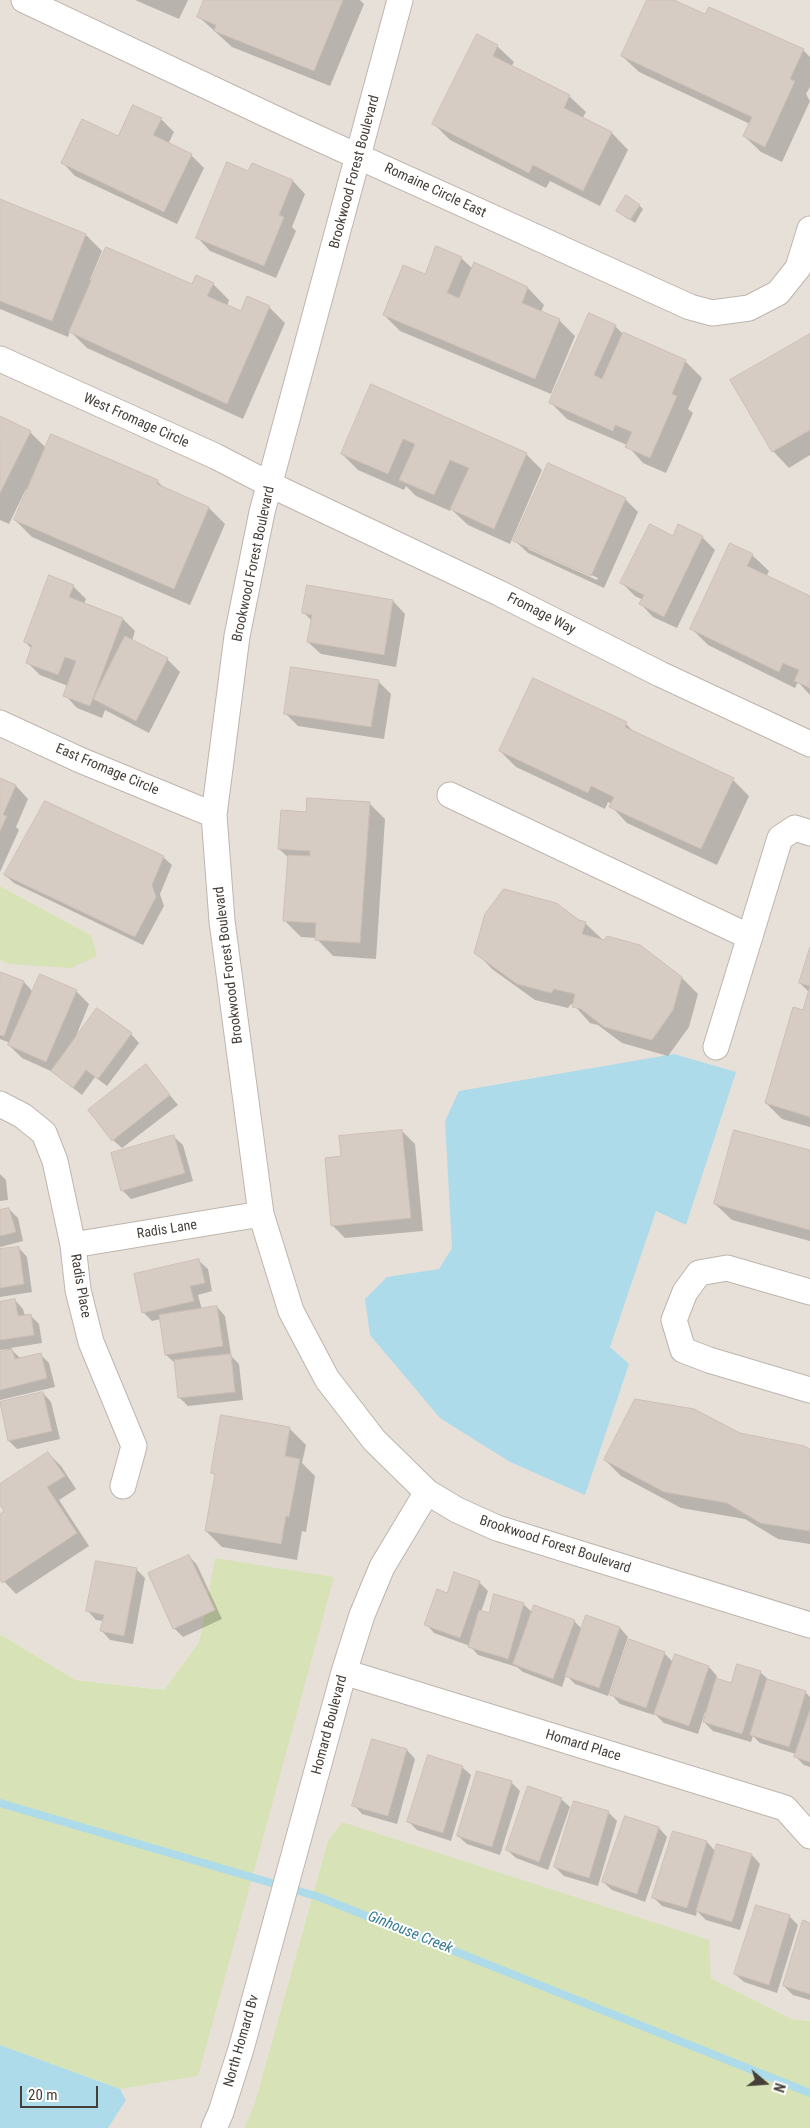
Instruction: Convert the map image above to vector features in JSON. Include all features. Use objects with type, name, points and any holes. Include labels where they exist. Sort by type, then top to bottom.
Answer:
[{"type":"street","name":"Romaine Circle East","points":[[24,0],[291,126],[690,307],[712,313],[749,308],[778,293],[798,268],[810,229]]},
{"type":"street","name":"Brookwood Forest Boulevard","points":[[400,0],[262,512],[237,636],[214,815],[222,921],[261,1214],[291,1311],[327,1379],[374,1440],[427,1492],[457,1510],[497,1528],[810,1625]]},
{"type":"street","name":"West Fromage Circle","points":[[0,359],[215,456],[270,485]]},
{"type":"street","name":"Fromage Way","points":[[270,485],[499,593],[660,674],[810,744]]},
{"type":"street","name":"East Fromage Circle","points":[[0,723],[80,760],[214,815]]},
{"type":"street","points":[[450,795],[750,937]]},
{"type":"street","points":[[716,1047],[780,838],[794,828],[810,832]]},
{"type":"street","name":"Radis Place","points":[[0,1104],[23,1116],[44,1133],[55,1160],[73,1245],[78,1290],[91,1342],[134,1446],[123,1486]]},
{"type":"street","name":"Radis Lane","points":[[73,1245],[261,1214]]},
{"type":"street","points":[[810,1292],[727,1268],[699,1273],[685,1292],[674,1320],[683,1350],[709,1360],[810,1390]]},
{"type":"street","name":"Homard Boulevard","points":[[263,1971],[344,1672],[362,1615],[382,1567],[427,1492]]},
{"type":"street","name":"Homard Place","points":[[344,1672],[786,1808],[810,1836]]},
{"type":"street","name":"North Homard Bv","points":[[217,2120],[263,1971]]},
{"type":"shaded area","points":[[0,0],[810,0],[810,2021],[792,2019],[711,1978],[342,1822],[328,1840],[255,2102],[244,2128],[0,2128],[0,2045],[120,2089],[215,1558],[199,1642],[164,1690],[76,1680],[0,1634],[0,960],[8,964],[91,935],[0,886]]},
{"type":"green space","points":[[0,886],[91,935],[97,956],[71,968],[8,964],[0,960]]},
{"type":"green space","points":[[215,1558],[334,1577],[198,2076],[120,2089],[0,2045],[0,1634],[76,1680],[164,1690],[199,1642]]},
{"type":"green space","points":[[342,1822],[709,1940],[711,1978],[792,2019],[810,2021],[810,2128],[244,2128],[255,2102],[328,1840]]},
{"type":"water","points":[[674,1054],[736,1072],[686,1225],[656,1211],[610,1347],[629,1364],[585,1495],[510,1462],[440,1418],[370,1335],[365,1299],[387,1277],[439,1269],[452,1248],[445,1121],[459,1091]]},
{"type":"water","points":[[0,2045],[120,2089],[126,2100],[108,2128],[0,2128]]},
{"type":"building","points":[[204,0],[343,0],[314,71],[214,31],[216,25],[197,17]]},
{"type":"building","points":[[647,0],[674,0],[705,14],[709,7],[804,49],[790,79],[795,81],[765,147],[743,136],[752,117],[621,56]]},
{"type":"building","points":[[477,34],[498,45],[493,56],[570,95],[564,108],[612,132],[583,191],[533,165],[529,173],[432,124]]},
{"type":"building","points":[[133,105],[162,118],[153,135],[192,154],[164,212],[61,163],[82,119],[118,136]]},
{"type":"building","points":[[227,162],[248,171],[252,163],[293,180],[279,215],[284,217],[264,266],[196,238]]},
{"type":"building","points":[[626,195],[640,205],[630,220],[616,211]]},
{"type":"building","points":[[0,199],[86,234],[52,321],[0,301]]},
{"type":"building","points":[[436,246],[462,257],[447,293],[459,298],[474,262],[528,287],[522,303],[560,319],[535,379],[383,315],[403,265],[425,274]]},
{"type":"building","points":[[106,247],[192,284],[196,275],[214,283],[207,296],[241,311],[247,296],[270,306],[227,404],[69,332]]},
{"type":"building","points":[[589,313],[616,325],[594,375],[602,379],[623,332],[686,360],[672,394],[677,396],[650,458],[625,447],[632,432],[615,425],[613,431],[549,403]]},
{"type":"building","points":[[810,334],[810,430],[772,452],[730,380]]},
{"type":"building","points":[[371,384],[527,453],[494,529],[450,509],[469,468],[450,460],[434,495],[399,480],[415,444],[403,439],[388,474],[341,454]]},
{"type":"building","points":[[0,416],[31,431],[0,493]]},
{"type":"building","points":[[51,434],[158,480],[157,484],[209,507],[174,589],[14,520]]},
{"type":"building","points":[[548,463],[626,498],[591,576],[513,541]]},
{"type":"building","points":[[650,524],[673,536],[678,524],[703,536],[664,617],[639,604],[644,595],[620,583]]},
{"type":"building","points":[[730,543],[753,554],[747,566],[810,596],[810,688],[794,681],[799,670],[783,663],[779,672],[690,629]]},
{"type":"building","points":[[49,575],[74,585],[69,597],[123,618],[90,706],[63,696],[76,661],[65,657],[58,675],[26,663],[32,645],[24,642]]},
{"type":"building","points":[[307,585],[393,600],[384,655],[307,642],[312,615],[302,613]]},
{"type":"building","points":[[125,636],[168,658],[136,721],[93,699]]},
{"type":"building","points":[[291,667],[379,680],[371,727],[284,714]]},
{"type":"building","points":[[533,678],[627,722],[625,727],[734,778],[701,849],[609,807],[614,797],[591,786],[588,793],[499,751]]},
{"type":"building","points":[[0,778],[16,785],[3,815],[7,816],[0,831]]},
{"type":"building","points":[[307,798],[370,802],[360,943],[315,940],[316,923],[283,921],[288,855],[310,856],[310,851],[278,849],[281,810],[306,812]]},
{"type":"building","points":[[45,801],[164,856],[152,885],[156,897],[135,937],[4,875]]},
{"type":"building","points":[[504,889],[556,903],[579,920],[586,922],[582,934],[604,940],[607,936],[640,945],[682,977],[673,1010],[652,1040],[604,1027],[581,1009],[572,1007],[575,994],[554,989],[551,993],[517,984],[474,953],[485,914]]},
{"type":"building","points":[[810,947],[810,986],[799,983]]},
{"type":"building","points":[[0,972],[24,981],[4,1036],[0,1035]]},
{"type":"building","points":[[40,974],[77,990],[46,1062],[8,1045]]},
{"type":"building","points":[[810,986],[810,1117],[765,1103],[793,1007],[803,1010]]},
{"type":"building","points":[[97,1008],[132,1033],[98,1079],[86,1070],[73,1088],[51,1071]]},
{"type":"building","points":[[146,1064],[170,1095],[112,1141],[88,1110]]},
{"type":"building","points":[[402,1130],[411,1218],[331,1226],[325,1158],[341,1156],[339,1136]]},
{"type":"building","points":[[734,1130],[810,1150],[810,1230],[714,1204]]},
{"type":"building","points":[[174,1135],[185,1173],[121,1191],[111,1153]]},
{"type":"building","points":[[9,1208],[16,1232],[0,1236],[0,1210]]},
{"type":"building","points":[[19,1247],[24,1284],[0,1288],[0,1249]]},
{"type":"building","points":[[199,1259],[205,1283],[190,1286],[194,1301],[142,1313],[134,1274]]},
{"type":"building","points":[[15,1299],[18,1316],[31,1314],[34,1335],[0,1340],[0,1302]]},
{"type":"building","points":[[217,1306],[223,1346],[165,1355],[159,1315]]},
{"type":"building","points":[[12,1349],[15,1359],[41,1353],[47,1378],[0,1390],[0,1352]]},
{"type":"building","points":[[231,1354],[235,1392],[178,1398],[174,1360]]},
{"type":"building","points":[[43,1392],[52,1431],[8,1441],[0,1402]]},
{"type":"building","points":[[635,1399],[694,1409],[740,1433],[804,1446],[810,1449],[810,1531],[760,1523],[727,1503],[664,1492],[604,1460]]},
{"type":"building","points":[[221,1415],[290,1427],[285,1456],[300,1459],[289,1517],[286,1516],[281,1544],[205,1531],[215,1474],[211,1473]]},
{"type":"building","points":[[48,1452],[65,1476],[47,1487],[77,1533],[2,1583],[0,1579],[0,1514],[4,1511],[0,1505],[0,1484]]},
{"type":"building","points":[[189,1555],[215,1610],[173,1629],[148,1573]]},
{"type":"building","points":[[96,1561],[137,1568],[124,1636],[100,1631],[104,1615],[86,1611]]},
{"type":"building","points":[[454,1572],[480,1581],[460,1638],[424,1625],[437,1589],[447,1593]]},
{"type":"building","points":[[494,1594],[524,1603],[508,1659],[468,1647],[479,1610],[489,1613]]},
{"type":"building","points":[[534,1605],[575,1620],[553,1679],[513,1664]]},
{"type":"building","points":[[586,1615],[620,1627],[599,1688],[565,1676]]},
{"type":"building","points":[[629,1639],[665,1652],[646,1708],[610,1695]]},
{"type":"building","points":[[675,1654],[709,1666],[689,1726],[654,1714]]},
{"type":"building","points":[[737,1664],[761,1671],[742,1734],[703,1722],[716,1678],[731,1683]]},
{"type":"building","points":[[767,1679],[806,1691],[789,1747],[750,1735]]},
{"type":"building","points":[[810,1710],[810,1762],[794,1757]]},
{"type":"building","points":[[372,1739],[407,1749],[388,1816],[352,1806]]},
{"type":"building","points":[[428,1755],[463,1766],[443,1833],[407,1822]]},
{"type":"building","points":[[477,1771],[512,1781],[492,1847],[457,1836]]},
{"type":"building","points":[[528,1786],[562,1798],[539,1862],[506,1850]]},
{"type":"building","points":[[574,1801],[609,1811],[589,1878],[554,1867]]},
{"type":"building","points":[[625,1816],[659,1827],[637,1894],[602,1882]]},
{"type":"building","points":[[673,1831],[707,1841],[687,1908],[652,1898]]},
{"type":"building","points":[[717,1844],[752,1854],[732,1922],[696,1911]]},
{"type":"building","points":[[756,1905],[790,1915],[769,1985],[734,1974]]},
{"type":"building","points":[[803,1920],[810,1923],[810,1994],[783,1986]]},
{"type":"waterway","name":"Ginhouse Creek","points":[[0,1803],[319,1897],[810,2093]]}]
